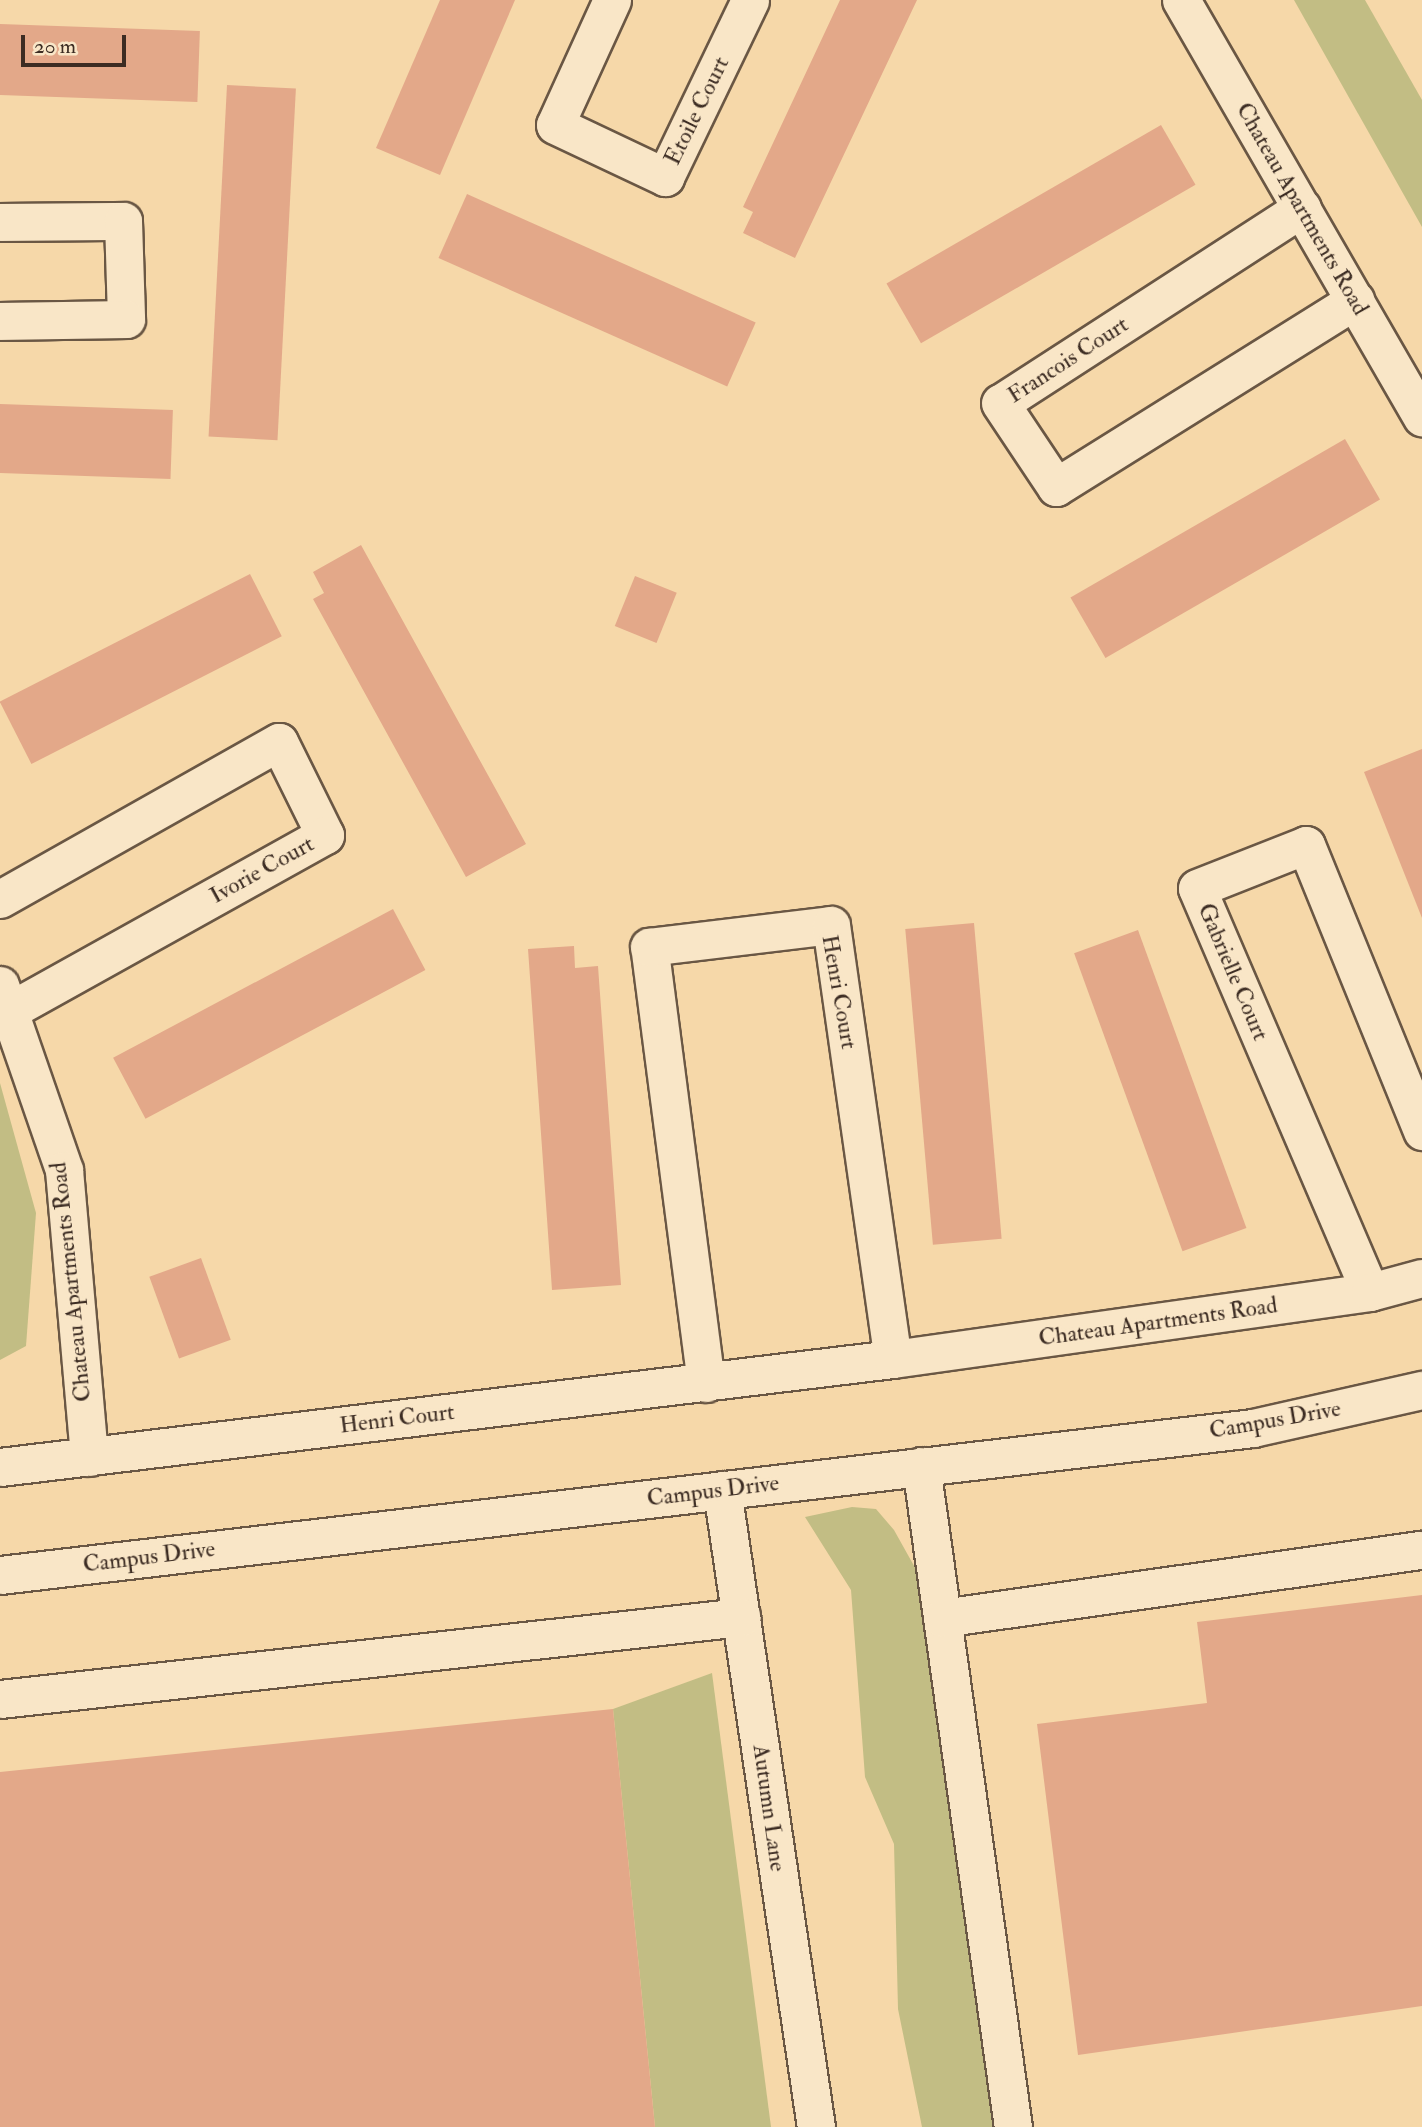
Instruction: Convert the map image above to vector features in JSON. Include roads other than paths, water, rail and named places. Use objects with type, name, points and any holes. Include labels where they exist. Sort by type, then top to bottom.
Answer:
[{"type":"street","name":"Etoile Court","points":[[612,0],[555,124],[665,177],[750,0]]},
{"type":"street","name":"Chateau Apartments Road","points":[[1181,0],[1422,418]]},
{"type":"street","name":"Francois Court","points":[[1302,208],[1000,403],[1056,486],[1354,300]]},
{"type":"street","points":[[0,222],[123,221],[125,319],[0,321]]},
{"type":"street","name":"Ivorie Court","points":[[0,899],[279,742],[325,835],[6,997]]},
{"type":"street","name":"Gabrielle Court","points":[[1370,1292],[1197,888],[1306,845],[1422,1131]]},
{"type":"street","name":"Henri Court","points":[[89,1457],[706,1382],[893,1359],[831,925],[649,947],[706,1382]]},
{"type":"street","name":"Chateau Apartments Road","points":[[6,997],[64,1170],[89,1457]]},
{"type":"street","name":"Chateau Apartments Road","points":[[893,1359],[1370,1292],[1422,1278]]},
{"type":"street","name":"Campus Drive","points":[[0,1575],[1253,1428],[1422,1390]]},
{"type":"street","points":[[0,1467],[89,1457]]},
{"type":"street","points":[[920,1466],[1013,2127]]},
{"type":"street","name":"Autumn Lane","points":[[722,1490],[816,2127]]},
{"type":"street","points":[[942,1618],[1422,1550]]},
{"type":"street","points":[[0,1699],[741,1617]]}]
